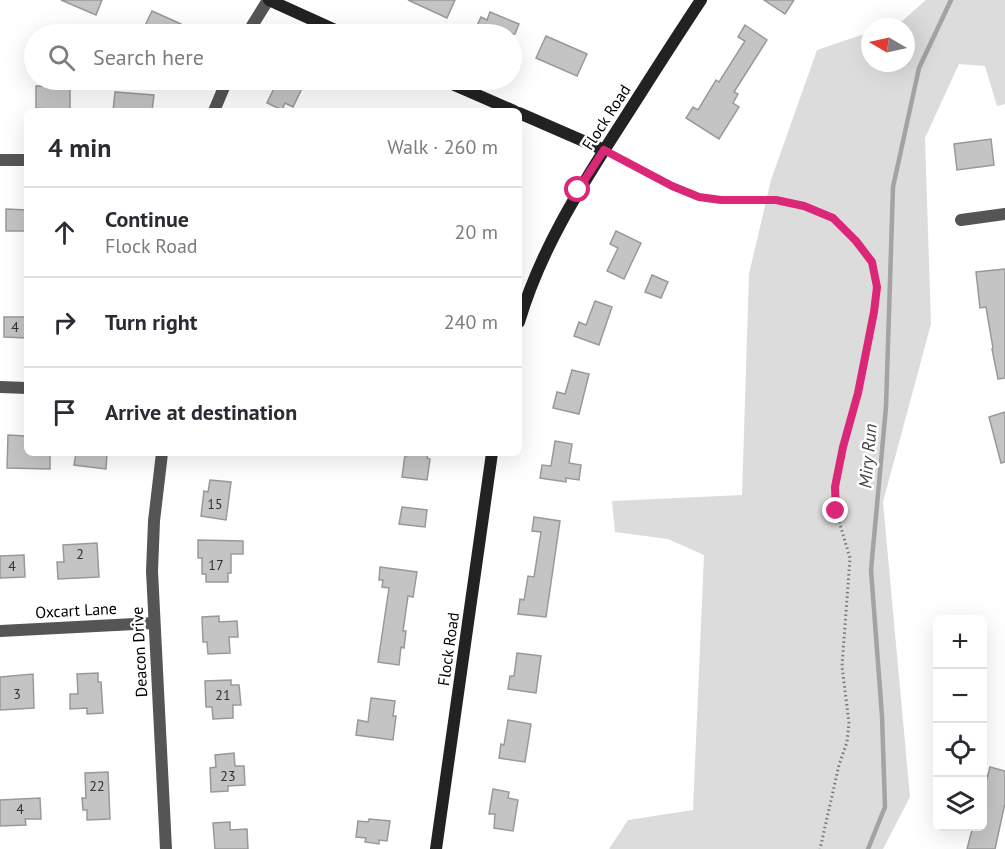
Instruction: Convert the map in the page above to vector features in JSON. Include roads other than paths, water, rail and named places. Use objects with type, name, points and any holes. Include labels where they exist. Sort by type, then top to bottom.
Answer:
[{"type":"main road","points":[[269,0],[322,24]]},
{"type":"main road","name":"Flock Road","points":[[522,314],[553,236],[578,190],[700,0]]},
{"type":"main road","points":[[466,90],[507,108]]},
{"type":"main road","points":[[522,114],[604,150]]},
{"type":"main road","name":"Flock Road","points":[[436,849],[492,456]]},
{"type":"street","points":[[253,24],[269,0]]},
{"type":"street","points":[[215,108],[223,90]]},
{"type":"street","points":[[0,160],[24,160]]},
{"type":"street","points":[[961,220],[1005,214]]},
{"type":"street","points":[[0,387],[24,388]]},
{"type":"street","name":"Deacon Drive","points":[[162,456],[154,521],[152,571],[166,849]]},
{"type":"street","name":"Oxcart Lane","points":[[0,631],[154,623]]},
{"type":"waterway","name":"Miry Run","points":[[868,849],[885,807],[882,716],[871,570],[886,407],[893,187],[919,68],[951,0]]}]
